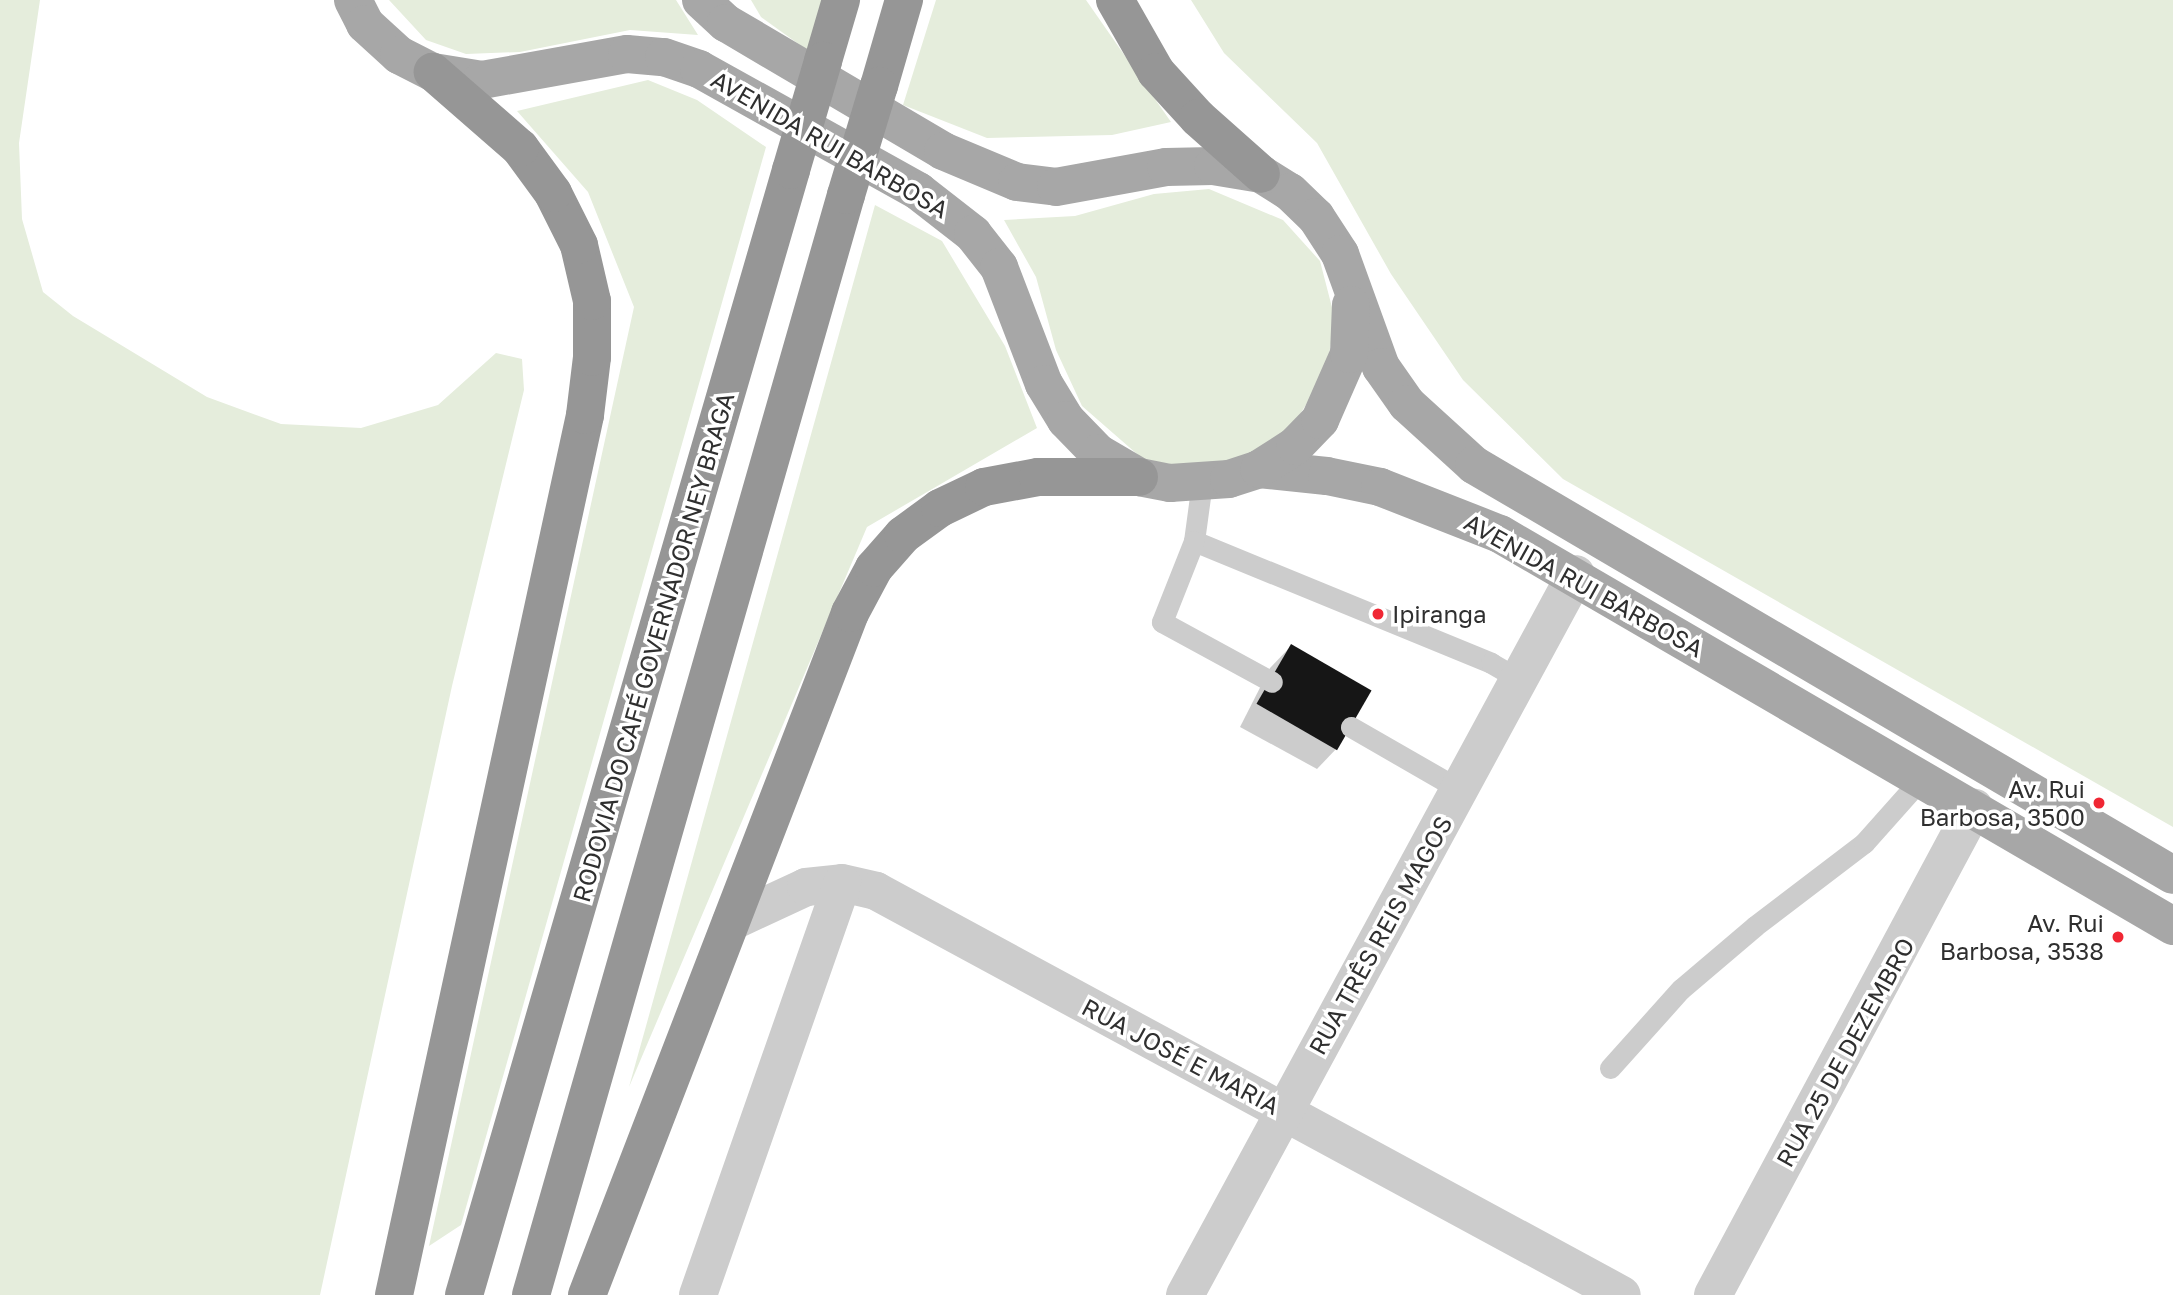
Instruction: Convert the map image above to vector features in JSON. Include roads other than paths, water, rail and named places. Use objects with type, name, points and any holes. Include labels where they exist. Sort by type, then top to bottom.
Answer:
[{"type":"highway","name":"RODOVIA DO CAFÉ GOVERNADOR NEY BRAGA","points":[[464,1295],[841,0]]},
{"type":"highway","points":[[531,1295],[904,0]]},
{"type":"highway","points":[[1115,0],[1156,72],[1198,118],[1261,174]]},
{"type":"highway","points":[[394,1295],[585,415],[592,357],[592,301],[579,245],[553,193],[520,148],[433,72]]},
{"type":"highway","points":[[587,1295],[850,613],[874,568],[903,535],[940,508],[984,487],[1038,477],[1139,477]]},
{"type":"main road","name":"AVENIDA RUI BARBOSA","points":[[353,0],[365,24],[399,55],[433,72],[482,80],[627,54],[664,58],[699,69],[918,191],[973,234],[999,267],[1044,384],[1066,420],[1098,453],[1139,477],[1170,483],[1202,482],[1259,470],[1327,476],[1380,487],[1500,534],[1576,575],[2173,926]]},
{"type":"main road","name":"AVENIDA RUI BARBOSA","points":[[701,0],[738,30],[943,151],[995,175],[1056,187],[1166,167],[1213,166],[1261,174],[1290,192],[1316,217],[1340,254],[1352,296],[1381,367],[1407,404],[1474,465],[2173,875]]},
{"type":"main road","points":[[1259,470],[1295,446],[1320,420],[1332,400],[1349,354],[1352,296]]},
{"type":"street","name":"RUA TRÊS REIS MAGOS","points":[[1185,1295],[1576,575]]},
{"type":"street","name":"RUA 25 DE DEZEMBRO","points":[[1713,1295],[1974,808]]},
{"type":"street","name":"RUA JOSÉ E MARIA","points":[[731,922],[806,887],[842,883],[876,891],[1622,1295]]},
{"type":"street","points":[[698,1295],[842,883]]},
{"type":"lane","points":[[1202,482],[1194,541],[1162,622],[1272,682]]},
{"type":"lane","points":[[1194,541],[1491,663],[1519,680]]},
{"type":"lane","points":[[1351,727],[1460,789]]},
{"type":"lane","points":[[1610,1068],[1681,989],[1755,926],[1864,843],[1922,778]]},
{"type":"place","name":"Ipiranga","points":[[1378,614]]},
{"type":"place","name":"Av. Rui Barbosa, 3500","points":[[2099,803]]},
{"type":"place","name":"Av. Rui Barbosa, 3538","points":[[2118,937]]}]
